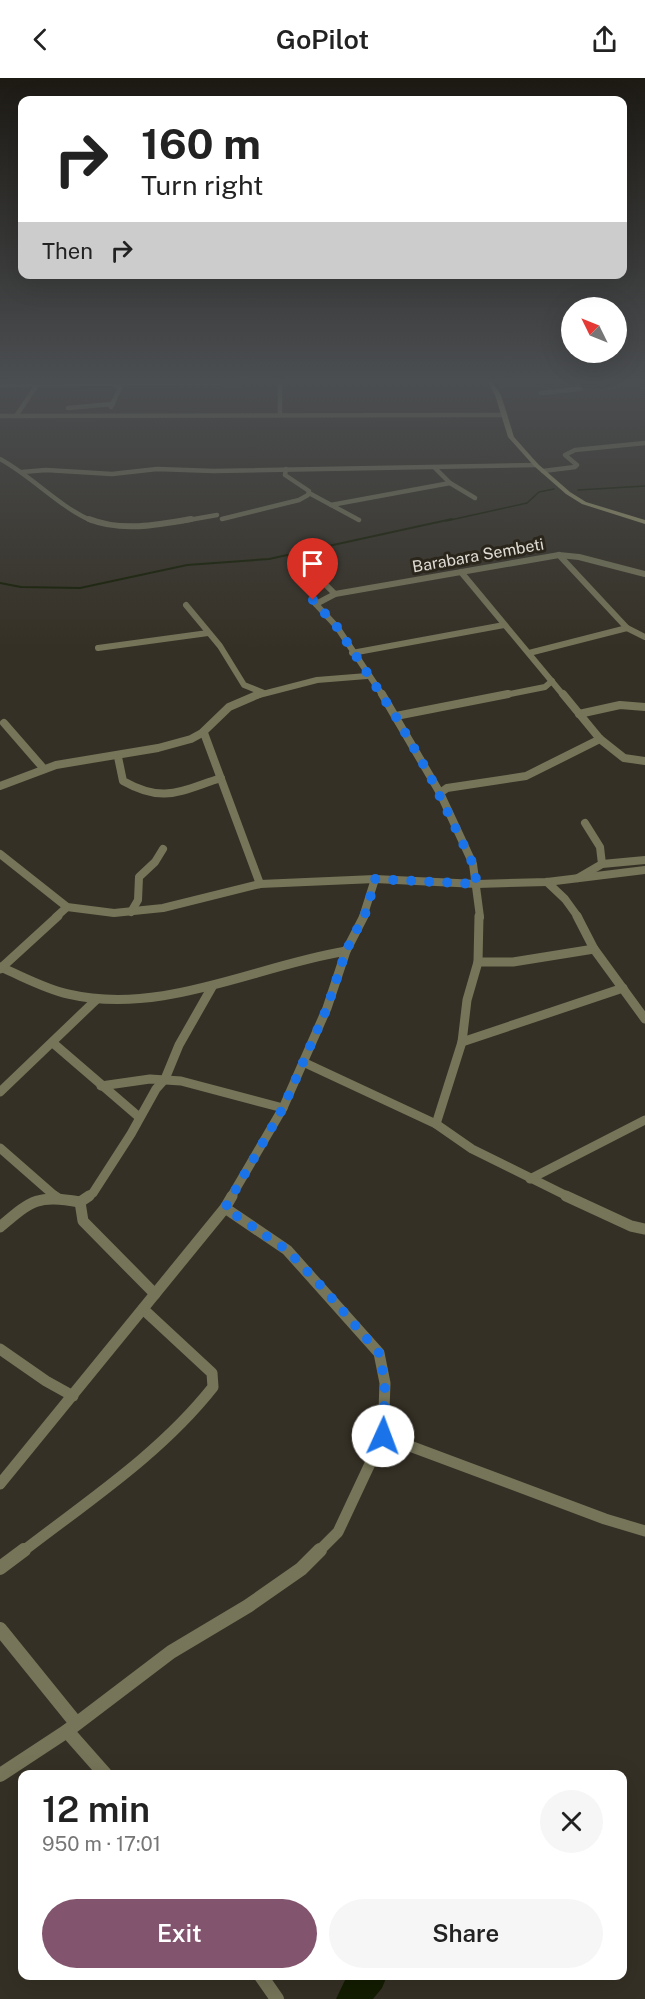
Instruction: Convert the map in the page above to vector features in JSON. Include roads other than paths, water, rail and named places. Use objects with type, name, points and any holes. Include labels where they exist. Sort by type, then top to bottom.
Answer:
[{"type":"street","points":[[22,472],[26,472]]},
{"type":"street","points":[[22,472],[77,513],[93,521],[118,526],[220,517],[299,500],[309,493]]},
{"type":"street","points":[[73,472],[112,474],[138,472]]},
{"type":"street","points":[[286,472],[285,475],[303,486],[309,493],[351,518],[359,520]]},
{"type":"street","points":[[440,472],[475,498]]},
{"type":"street","points":[[544,472],[568,493],[584,503],[645,522]]},
{"type":"street","points":[[331,505],[399,494],[450,480]]},
{"type":"street","points":[[560,555],[627,628],[645,637]]},
{"type":"street","name":"Barabara Sembeti","points":[[436,1124],[462,1042],[467,1000],[478,962],[480,920],[473,864],[440,793],[396,717],[337,627],[314,602],[335,594],[560,555],[579,556],[645,574]]},
{"type":"street","points":[[461,572],[600,739],[624,758],[645,761]]},
{"type":"street","points":[[319,578],[335,594]]},
{"type":"street","points":[[186,605],[220,646],[244,684],[264,693]]},
{"type":"street","points":[[352,653],[504,625]]},
{"type":"street","points":[[529,653],[627,628]]},
{"type":"street","points":[[98,648],[208,633]]},
{"type":"street","points":[[0,786],[44,769],[79,761],[118,757],[193,739],[204,733],[228,708],[264,693],[349,675],[367,676]]},
{"type":"street","points":[[396,717],[545,687],[552,681]]},
{"type":"street","points":[[579,714],[629,703],[645,707]]},
{"type":"street","points":[[4,723],[44,769]]},
{"type":"street","points":[[204,733],[260,884]]},
{"type":"street","points":[[440,793],[447,788],[526,777],[600,739]]},
{"type":"street","points":[[118,757],[123,781],[141,793],[153,795],[174,793],[221,778]]},
{"type":"street","points":[[585,823],[601,849],[602,864]]},
{"type":"street","points":[[131,912],[138,900],[139,877],[155,862],[163,849]]},
{"type":"street","points":[[0,854],[67,907],[114,913],[163,908],[260,884],[375,879],[477,884],[547,882],[645,870]]},
{"type":"street","points":[[576,879],[602,864],[645,860]]},
{"type":"street","points":[[0,1484],[225,1208],[283,1108],[327,1008],[346,951],[367,910],[375,879]]},
{"type":"street","points":[[547,882],[566,899],[583,924],[594,949],[645,1019]]},
{"type":"street","points":[[67,907],[0,968],[66,994],[97,999],[128,999],[212,987],[316,956],[346,951]]},
{"type":"street","points":[[478,962],[513,962],[594,949]]},
{"type":"street","points":[[0,1227],[32,1201],[44,1196],[80,1202],[93,1193],[165,1079],[179,1045],[212,987]]},
{"type":"street","points":[[462,1042],[623,988]]},
{"type":"street","points":[[0,1092],[97,999]]},
{"type":"street","points":[[53,1043],[139,1117]]},
{"type":"street","points":[[303,1062],[436,1124],[472,1149],[530,1179],[601,1213],[631,1226],[645,1229]]},
{"type":"street","points":[[101,1086],[132,1080],[165,1079],[189,1082],[283,1108]]},
{"type":"street","points":[[530,1179],[645,1120]]},
{"type":"street","points":[[0,1148],[58,1198]]},
{"type":"street","points":[[80,1202],[83,1221],[155,1294]]},
{"type":"street","points":[[0,1775],[71,1727],[171,1652],[248,1606],[301,1569],[338,1532],[383,1436],[385,1383],[379,1353],[287,1250],[225,1208]]},
{"type":"street","points":[[0,1568],[81,1507],[171,1434],[194,1412],[213,1387],[212,1372],[143,1309]]},
{"type":"street","points":[[0,1350],[46,1382],[73,1396]]},
{"type":"street","points":[[383,1436],[605,1519],[645,1531]]},
{"type":"street","points":[[0,1629],[102,1770]]},
{"type":"street","points":[[264,1980],[276,1999]]},
{"type":"waterway","points":[[578,490],[645,486]]},
{"type":"waterway","points":[[446,521],[527,503],[539,492],[554,489]]},
{"type":"waterway","points":[[0,583],[21,587],[80,588],[187,565],[269,559],[452,519]]},
{"type":"waterway","points":[[354,1999],[366,1980]]}]
